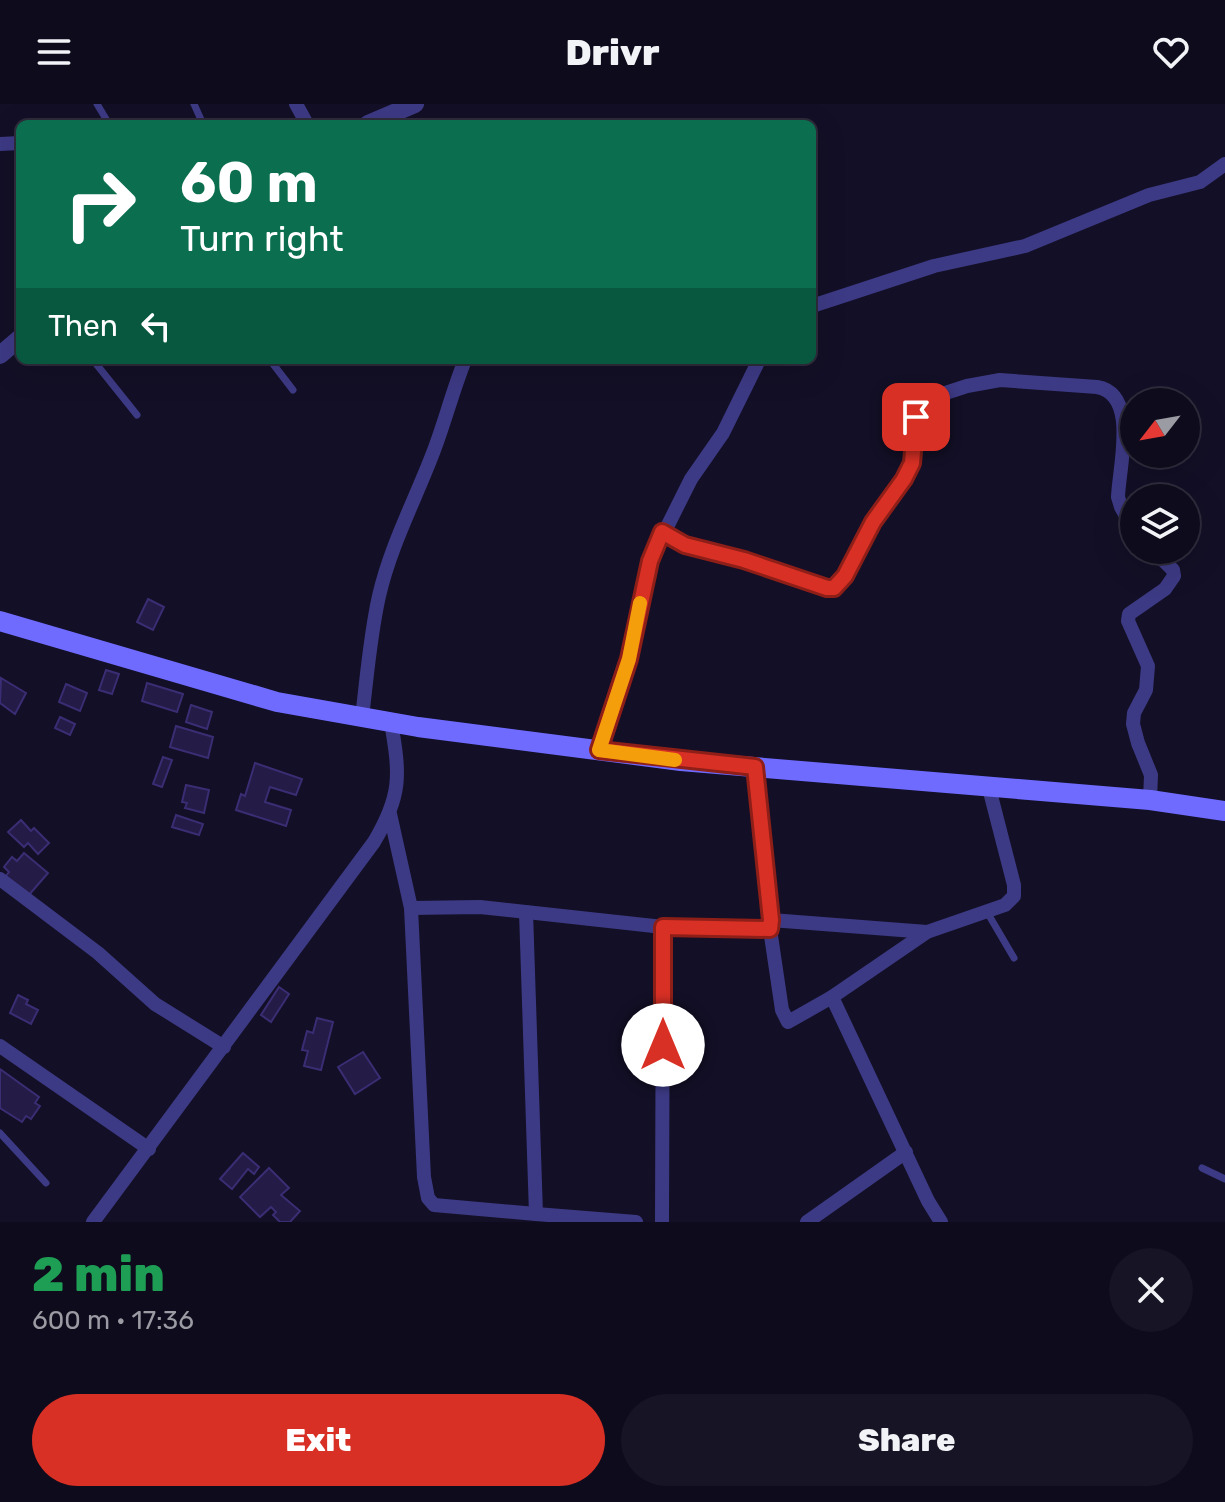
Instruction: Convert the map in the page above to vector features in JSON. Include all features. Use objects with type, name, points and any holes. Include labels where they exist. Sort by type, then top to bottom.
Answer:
[{"type":"main road","points":[[0,621],[277,702],[391,722],[755,767],[1150,800],[1225,811]]},
{"type":"street","points":[[377,120],[415,104]]},
{"type":"street","points":[[816,305],[934,266],[1025,246],[1149,195],[1200,182],[1225,164]]},
{"type":"street","points":[[0,355],[16,341]]},
{"type":"street","points":[[362,717],[372,628],[380,593],[463,364]]},
{"type":"street","points":[[599,750],[629,659],[650,561],[662,532],[691,479],[723,433],[757,364]]},
{"type":"street","points":[[662,532],[695,548],[834,588],[845,576],[873,522],[912,463],[916,417],[921,405],[938,393],[1000,380],[1097,387],[1108,389],[1115,396],[1124,415],[1120,504]]},
{"type":"street","points":[[1150,800],[1151,775],[1133,724],[1134,713],[1146,690],[1148,666],[1128,621],[1129,614],[1165,589],[1174,576],[1167,564]]},
{"type":"street","points":[[93,1222],[374,842],[390,814],[398,784],[391,722]]},
{"type":"street","points":[[755,767],[770,925],[784,1019],[792,1021],[927,932],[1005,905],[1014,896],[1014,885],[989,788]]},
{"type":"street","points":[[390,814],[411,908],[424,1177],[428,1198],[434,1205],[636,1222]]},
{"type":"street","points":[[0,879],[98,953],[155,1004],[224,1047]]},
{"type":"street","points":[[411,908],[480,907],[663,927],[770,925],[927,932]]},
{"type":"street","points":[[526,912],[536,1214]]},
{"type":"street","points":[[662,1222],[663,927]]},
{"type":"street","points":[[832,997],[928,1201],[941,1222]]},
{"type":"street","points":[[0,1046],[149,1149]]},
{"type":"street","points":[[807,1222],[906,1152]]},
{"type":"lane","points":[[96,364],[137,415]]},
{"type":"lane","points":[[273,364],[293,390]]},
{"type":"lane","points":[[986,911],[1014,958]]},
{"type":"lane","points":[[0,1133],[46,1183]]},
{"type":"lane","points":[[1202,1168],[1225,1179]]},
{"type":"building","points":[[148,599],[164,607],[153,630],[137,622]]},
{"type":"building","points":[[106,670],[119,674],[112,694],[99,690]]},
{"type":"building","points":[[1,678],[26,693],[15,714],[0,703]]},
{"type":"building","points":[[147,683],[183,694],[177,712],[142,701]]},
{"type":"building","points":[[66,684],[87,693],[80,711],[59,702]]},
{"type":"building","points":[[191,705],[212,712],[207,729],[186,722]]},
{"type":"building","points":[[60,717],[75,724],[70,735],[55,728]]},
{"type":"building","points":[[176,726],[213,737],[208,758],[170,747]]},
{"type":"building","points":[[163,757],[172,760],[162,787],[153,784]]},
{"type":"building","points":[[255,763],[302,779],[296,795],[270,787],[265,802],[291,810],[286,826],[236,810],[241,794],[245,796]]},
{"type":"building","points":[[186,785],[209,790],[204,813],[185,808],[187,803],[182,802]]},
{"type":"building","points":[[176,815],[203,824],[199,835],[172,827]]},
{"type":"building","points":[[21,820],[49,843],[38,854],[28,843],[24,847],[8,832]]},
{"type":"building","points":[[24,853],[48,873],[28,896],[5,877],[9,872],[4,867],[12,857],[17,861]]},
{"type":"building","points":[[279,987],[289,994],[271,1022],[261,1015]]},
{"type":"building","points":[[18,995],[38,1010],[31,1024],[10,1013]]},
{"type":"building","points":[[317,1018],[333,1022],[321,1070],[304,1066],[308,1051],[302,1050],[307,1031],[313,1033]]},
{"type":"building","points":[[363,1052],[380,1078],[355,1094],[338,1067]]},
{"type":"building","points":[[0,1069],[39,1097],[35,1103],[40,1106],[31,1119],[26,1116],[22,1122],[0,1108]]},
{"type":"building","points":[[243,1153],[259,1167],[254,1174],[248,1169],[232,1189],[220,1179]]},
{"type":"building","points":[[269,1168],[289,1188],[281,1195],[300,1211],[290,1222],[280,1222],[273,1215],[276,1212],[271,1207],[260,1217],[240,1197]]},
{"type":"slow traffic","points":[[640,603],[629,659],[599,750],[675,760]]},
{"type":"route","points":[[663,1045],[663,927],[770,929],[771,920],[755,767],[599,750],[629,659],[650,561],[662,532],[685,545],[834,588],[845,576],[873,522],[912,463],[916,417]]}]
